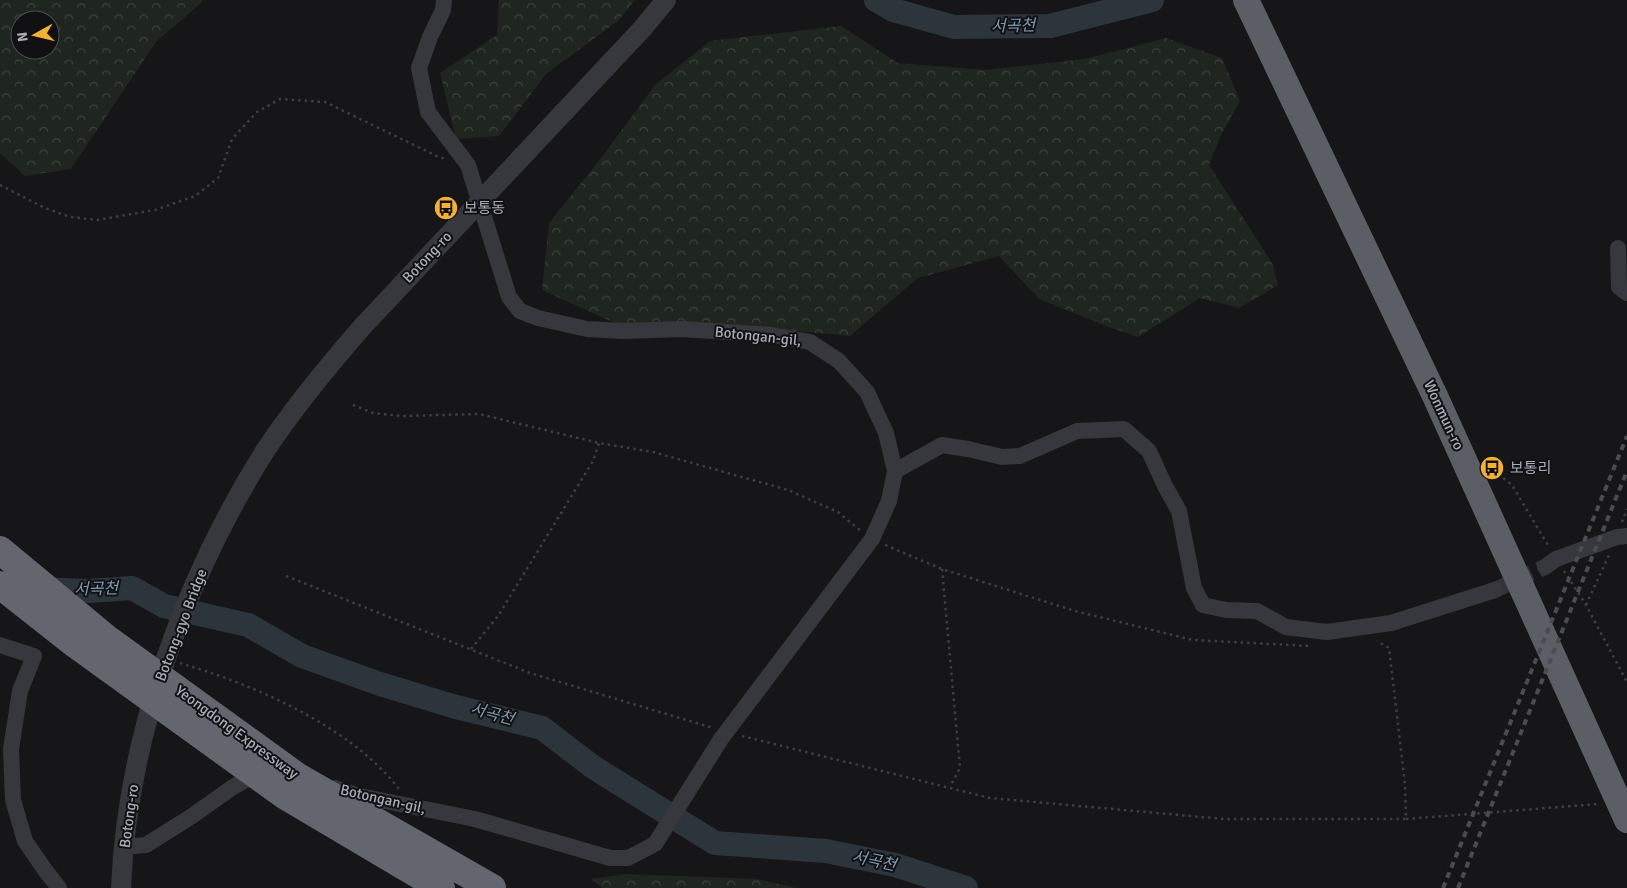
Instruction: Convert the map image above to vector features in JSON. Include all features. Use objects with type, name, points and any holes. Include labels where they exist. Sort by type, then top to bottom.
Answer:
[{"type":"highway","points":[[1246,0],[1281,53]]},
{"type":"highway","points":[[1265,0],[1281,53]]},
{"type":"highway","name":"Wonmun-ro","points":[[1281,53],[1484,463],[1618,775]]},
{"type":"highway","name":"Wonmun-ro","points":[[1281,53],[1517,575],[1618,775]]},
{"type":"highway","name":"Yeongdong Expressway","points":[[0,550],[106,638],[298,777],[492,888]]},
{"type":"highway","name":"Yeongdong Expressway","points":[[0,585],[75,644],[284,795],[441,888]]},
{"type":"highway","points":[[1618,775],[1627,820]]},
{"type":"street","points":[[444,0],[443,10],[430,37],[419,68],[428,112],[465,161]]},
{"type":"street","name":"Botong-ro","points":[[217,536],[237,497],[266,450],[327,367],[369,319],[642,29],[666,0]]},
{"type":"street","name":"Botongan-gil,","points":[[124,847],[146,845],[249,778],[278,771],[360,796],[474,819],[610,858],[628,858],[655,844],[721,739],[872,539],[889,501],[895,471],[886,433],[867,392],[839,361],[810,342],[772,335],[691,330],[623,331],[588,329],[538,318],[520,311],[509,297],[465,161]]},
{"type":"street","points":[[1618,248],[1619,287],[1627,293]]},
{"type":"street","points":[[895,471],[942,445],[1002,457],[1020,456],[1078,431],[1124,429],[1149,451],[1179,511],[1194,588],[1203,605],[1226,610],[1257,611],[1286,627],[1327,632],[1391,623],[1495,590]]},
{"type":"street","name":"Botong-gyo Bridge","points":[[141,745],[156,689],[176,630],[217,536]]},
{"type":"street","points":[[1551,563],[1617,537],[1627,536]]},
{"type":"street","points":[[0,645],[34,656],[20,691],[11,749],[13,800],[25,841],[59,888]]},
{"type":"street","name":"Botong-ro","points":[[121,888],[130,798],[141,745]]},
{"type":"path","points":[[0,185],[45,208],[70,217],[97,220],[155,210],[195,196],[218,178],[232,139],[256,112],[280,99],[326,102],[441,158],[465,161]]},
{"type":"path","points":[[353,405],[372,413],[401,416],[479,414],[599,443],[653,452],[788,490],[838,512],[872,539],[942,569],[1075,611],[1193,640],[1315,646]]},
{"type":"path","points":[[471,649],[498,616],[593,461],[599,443]]},
{"type":"path","points":[[1484,463],[1512,485],[1551,563],[1586,605],[1627,682]]},
{"type":"path","points":[[942,569],[960,768],[950,787]]},
{"type":"path","points":[[286,576],[494,658]]},
{"type":"path","points":[[1375,640],[1390,648],[1405,784],[1406,819]]},
{"type":"path","points":[[176,662],[220,674],[288,704],[348,741],[389,776],[413,806]]},
{"type":"path","points":[[936,783],[990,798],[1224,819],[1406,819],[1598,804]]},
{"type":"green space","points":[[0,0],[202,0],[156,42],[71,169],[25,176],[0,153]]},
{"type":"green space","points":[[499,0],[635,0],[618,21],[547,73],[499,136],[456,139],[440,73],[497,35]]},
{"type":"green space","points":[[841,26],[898,63],[984,70],[1085,59],[1166,38],[1222,58],[1240,101],[1221,135],[1209,165],[1272,263],[1278,285],[1239,308],[1200,298],[1138,337],[1039,299],[999,256],[918,278],[850,336],[700,322],[617,324],[542,290],[549,223],[598,162],[655,85],[710,41]]},
{"type":"green space","points":[[626,874],[757,879],[797,888],[602,888],[591,879]]},
{"type":"waterway","name":"서곡천","points":[[876,0],[893,10],[954,27],[1050,26],[1152,0]]},
{"type":"waterway","name":"서곡천","points":[[37,589],[89,591],[132,588],[164,606],[248,625],[302,656],[380,684],[456,707],[542,728],[593,767],[715,843],[826,851],[895,865],[966,888]]},
{"type":"tunnel","points":[[1495,590],[1545,567]]},
{"type":"railway","points":[[1443,888],[1627,436]]},
{"type":"railway","points":[[1458,888],[1627,471]]},
{"type":"place","name":"보통동","points":[[446,208]]},
{"type":"place","name":"보통리","points":[[1492,468]]}]
